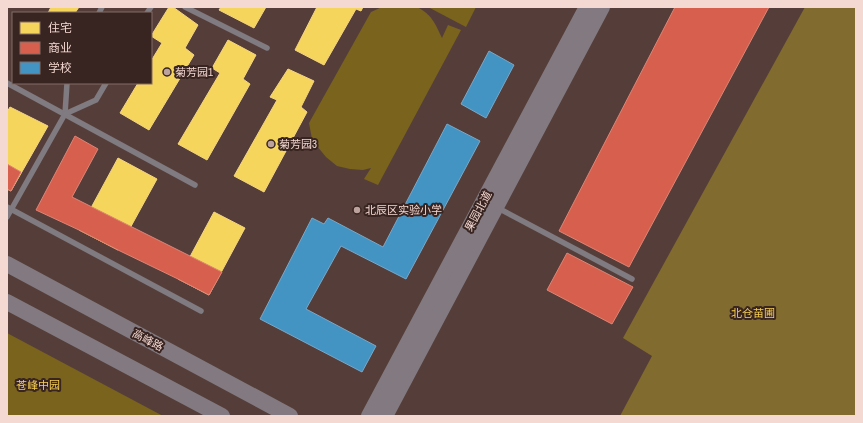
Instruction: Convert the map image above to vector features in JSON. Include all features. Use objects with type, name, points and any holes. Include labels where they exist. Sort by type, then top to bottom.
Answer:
[{"type":"street","name":"果园北道","points":[[385,416],[586,7]]},
{"type":"street","name":"果园北道","points":[[369,416],[602,7]]},
{"type":"street","name":"高峰路","points":[[7,264],[290,416]]},
{"type":"street","points":[[7,302],[222,416]]},
{"type":"lane","points":[[185,7],[266,48]]},
{"type":"lane","points":[[7,82],[195,185]]},
{"type":"lane","points":[[7,217],[9,208],[65,114],[67,84]]},
{"type":"lane","points":[[65,114],[96,100],[105,84]]},
{"type":"lane","points":[[490,204],[632,279]]},
{"type":"lane","points":[[9,208],[201,310]]},
{"type":"green space","points":[[382,7],[417,7],[426,13],[432,20],[442,38],[448,25],[461,30],[378,185],[364,179],[371,168],[363,170],[337,166],[326,157],[312,139],[309,123],[371,12]]},
{"type":"green space","points":[[428,7],[476,7],[466,27]]},
{"type":"green space","name":"北仓苗圃","points":[[805,7],[856,7],[856,416],[620,416],[652,356],[623,338]]},
{"type":"green space","name":"苍峰中园","points":[[7,333],[163,416],[7,416]]},
{"type":"building: 住宅","points":[[51,7],[79,7],[76,12],[48,12]]},
{"type":"building: 住宅","name":"菊芳园1","points":[[169,7],[173,7],[198,25],[185,48],[194,55],[149,130],[120,113],[137,84],[152,84],[152,59],[162,43],[152,37]]},
{"type":"building: 住宅","points":[[221,7],[266,7],[254,28],[219,10]]},
{"type":"building: 住宅","points":[[317,7],[363,7],[361,11],[356,9],[324,65],[295,50]]},
{"type":"building: 住宅","points":[[228,40],[256,55],[243,79],[250,84],[207,160],[178,144],[220,73],[212,68]]},
{"type":"building: 住宅","name":"菊芳园3","points":[[288,69],[314,81],[301,107],[307,112],[264,192],[234,176],[277,100],[270,97]]},
{"type":"building: 住宅","points":[[10,107],[48,126],[11,191],[7,189],[7,112]]},
{"type":"building: 住宅","points":[[118,158],[157,179],[118,250],[79,230]]},
{"type":"building: 住宅","points":[[214,212],[245,228],[209,295],[178,279]]},
{"type":"building: 商业","points":[[675,7],[769,7],[629,267],[559,231]]},
{"type":"building: 商业","points":[[75,136],[98,149],[72,197],[222,272],[209,295],[36,210]]},
{"type":"building: 商业","points":[[7,164],[21,172],[11,191],[7,189]]},
{"type":"building: 商业","points":[[567,253],[633,287],[612,324],[547,290]]},
{"type":"building: 学校","points":[[489,51],[514,65],[486,118],[461,104]]},
{"type":"building: 学校","points":[[447,124],[480,141],[406,279],[341,246],[306,309],[376,346],[362,372],[260,319],[312,218],[324,224],[328,218],[383,247]]},
{"type":"place","name":"菊芳园1","points":[[167,72]]},
{"type":"place","name":"菊芳园3","points":[[271,144]]},
{"type":"place","name":"北辰区实验小学","points":[[357,210]]}]
